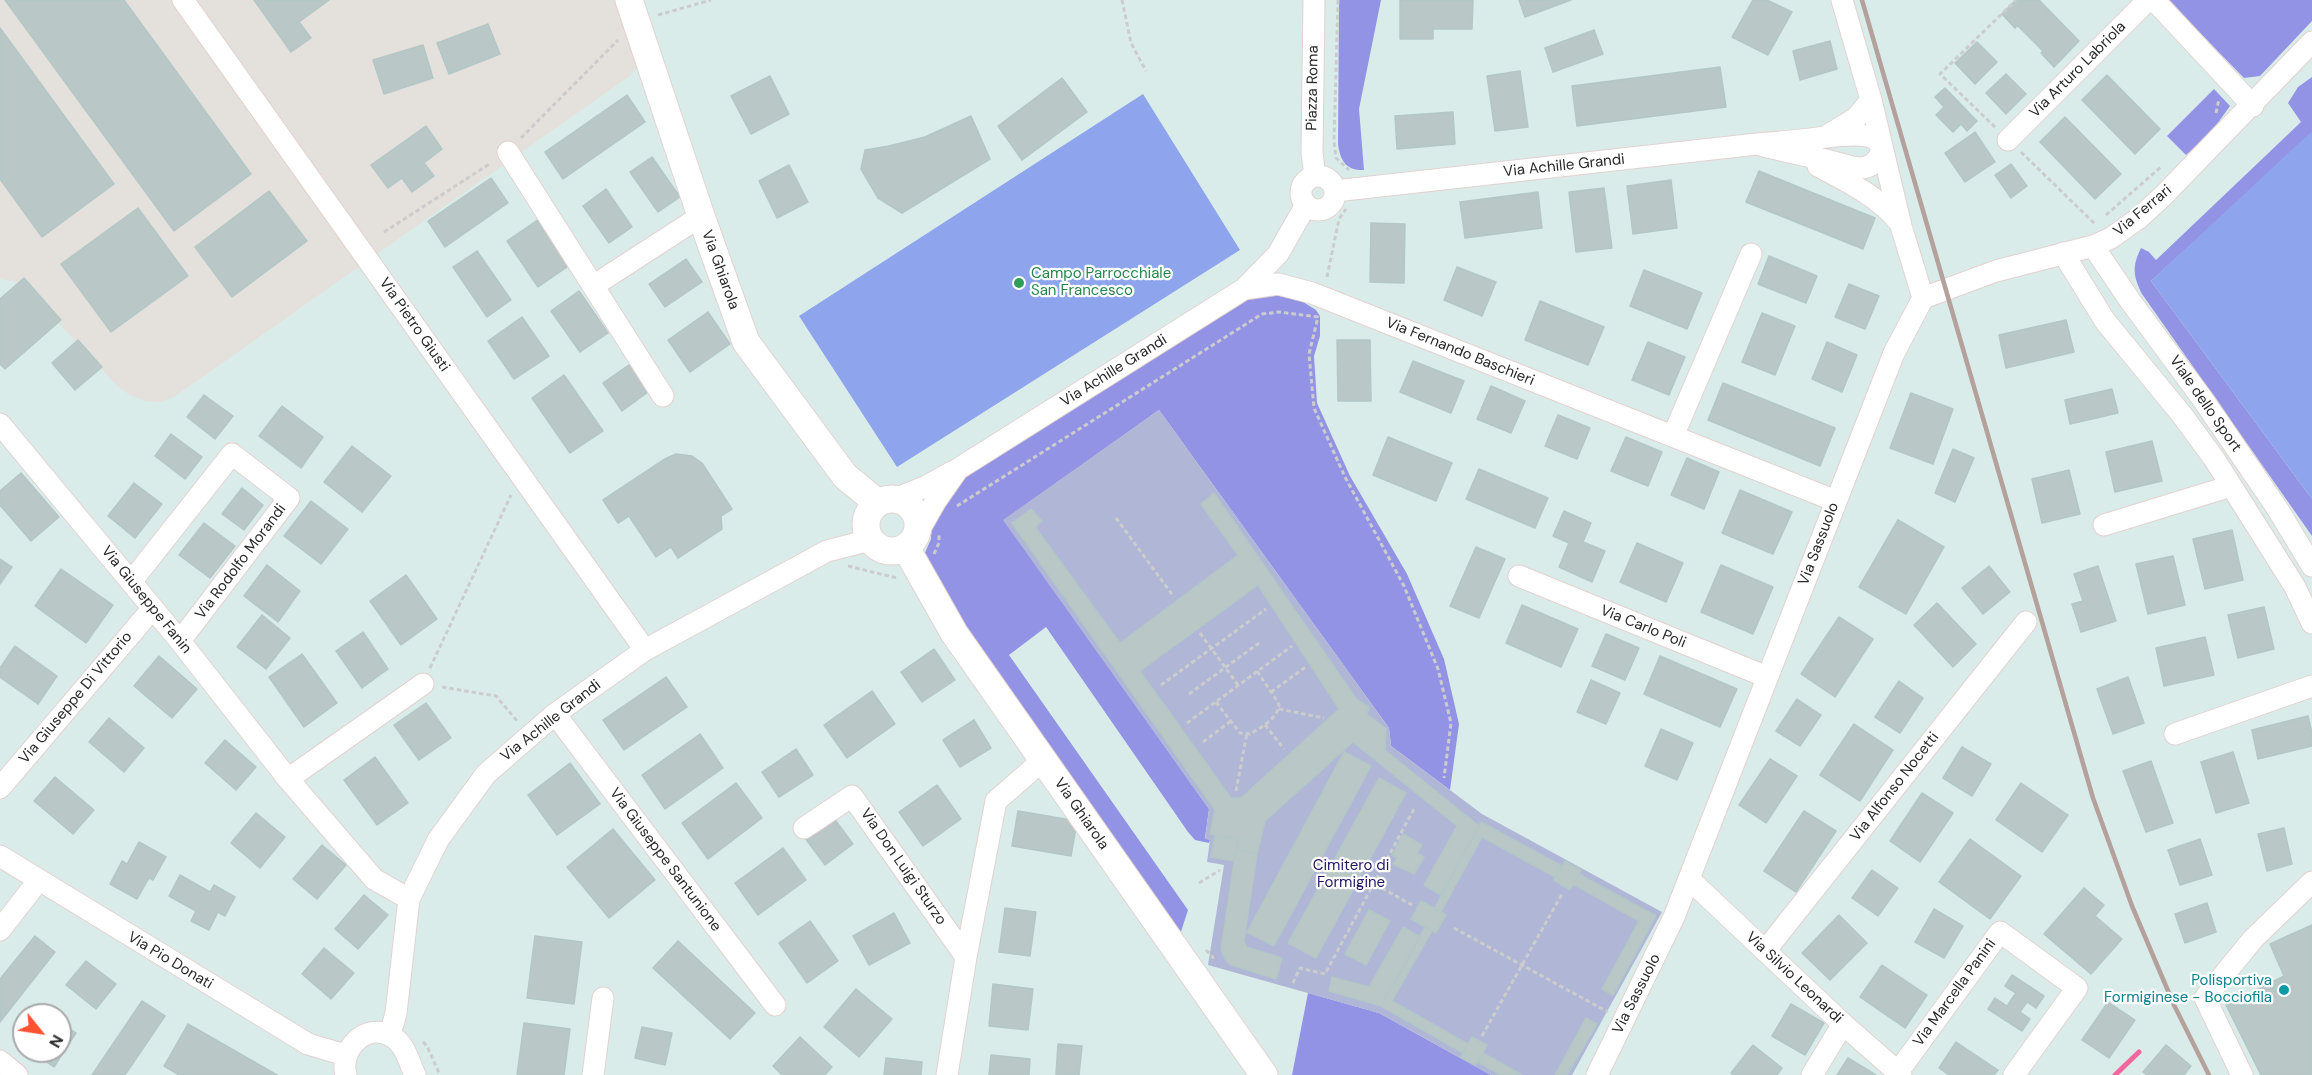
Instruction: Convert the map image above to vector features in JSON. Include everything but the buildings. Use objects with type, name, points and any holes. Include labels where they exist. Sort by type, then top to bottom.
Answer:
[{"type":"street","name":"Via Pietro Giusti","points":[[183,0],[645,650]]},
{"type":"street","name":"Piazza Roma","points":[[1314,0],[1312,153],[1316,176]]},
{"type":"street","points":[[1842,0],[1871,100],[1901,226],[1923,298]]},
{"type":"street","name":"Via Arturo Labriola","points":[[2007,140],[2148,0]]},
{"type":"street","points":[[2154,0],[2253,106]]},
{"type":"street","name":"Via Ghiarola","points":[[632,11],[746,342],[845,476],[887,501],[911,507],[916,514],[921,536],[954,633],[1264,1075]]},
{"type":"street","name":"Via Ferrari","points":[[1923,298],[1996,271],[2093,246],[2111,238],[2139,218],[2253,106],[2312,42]]},
{"type":"street","name":"Via Achille Grandi","points":[[1818,138],[1834,132],[1856,118],[1871,100]]},
{"type":"street","name":"Via Achille Grandi","points":[[1335,191],[1757,144],[1848,135],[1870,137],[1878,140],[1882,146],[1878,160],[1863,168],[1793,154],[1757,144]]},
{"type":"street","points":[[508,152],[663,396]]},
{"type":"street","name":"Via Achille Grandi","points":[[1793,154],[1870,195],[1888,209],[1901,226]]},
{"type":"street","points":[[1321,176],[1330,181],[1335,191],[1333,201],[1325,208],[1315,210],[1306,205],[1301,190],[1306,181],[1321,176]]},
{"type":"street","name":"Via Achille Grandi","points":[[921,536],[935,501],[958,469],[1244,289],[1278,254],[1306,205]]},
{"type":"street","points":[[593,286],[701,216]]},
{"type":"street","name":"Viale dello Sport","points":[[2093,246],[2204,401],[2277,508],[2312,566]]},
{"type":"street","name":"Viale dello Sport","points":[[2062,253],[2104,321],[2182,415],[2231,486],[2295,587],[2312,623]]},
{"type":"street","points":[[1673,436],[1751,254]]},
{"type":"street","name":"Via Fernando Baschieri","points":[[1244,289],[1278,284],[1312,293],[1836,501]]},
{"type":"street","name":"Via Sassuolo","points":[[1597,1075],[1662,944],[1894,353],[1923,298]]},
{"type":"street","name":"Via Giuseppe Fanin","points":[[0,424],[180,641],[288,779],[374,879],[409,899]]},
{"type":"street","name":"Via Rodolfo Morandi","points":[[131,582],[232,454],[289,498],[180,641]]},
{"type":"street","points":[[921,536],[890,552],[882,550],[870,540],[866,524],[872,508],[927,486],[958,469]]},
{"type":"street","points":[[2104,525],[2231,486]]},
{"type":"street","name":"Via Achille Grandi","points":[[390,1035],[396,1013],[409,899],[438,840],[486,774],[555,714],[645,650],[828,551],[870,540]]},
{"type":"street","name":"Via Carlo Poli","points":[[1519,576],[1767,677]]},
{"type":"street","name":"Via Giuseppe Di Vittorio","points":[[0,788],[153,608]]},
{"type":"street","name":"Via Alfonso Nocetti","points":[[1765,951],[2026,622]]},
{"type":"street","points":[[288,779],[423,684]]},
{"type":"street","points":[[2175,734],[2312,686]]},
{"type":"street","name":"Via Giuseppe Santunione","points":[[555,714],[775,1005]]},
{"type":"street","points":[[947,1075],[966,957],[996,801],[1043,760]]},
{"type":"street","name":"Via Don Luigi Sturzo","points":[[804,828],[852,796],[966,957]]},
{"type":"street","name":"Via Pio Donati","points":[[0,856],[346,1065],[350,1046],[364,1036],[372,1033],[390,1035]]},
{"type":"street","name":"Via Silvio Leonardi","points":[[1689,879],[1899,1074]]},
{"type":"street","points":[[0,930],[38,881]]},
{"type":"street","points":[[2242,1075],[2205,998],[2253,939],[2312,882]]},
{"type":"street","name":"Via Marcella Panini","points":[[1899,1074],[2000,932],[2077,988],[2014,1075]]},
{"type":"street","points":[[593,1075],[603,998]]},
{"type":"street","points":[[1812,1075],[1843,1024]]},
{"type":"street","points":[[390,1035],[406,1053],[415,1075]]},
{"type":"street","points":[[0,1061],[17,1075]]},
{"type":"path","points":[[384,232],[508,152],[632,11],[711,0]]},
{"type":"path","points":[[1122,0],[1131,43],[1146,71]]},
{"type":"path","points":[[1338,0],[1334,141],[1336,158],[1347,169],[1356,173]]},
{"type":"path","points":[[2216,113],[2222,92]]},
{"type":"path","points":[[2096,224],[2165,163]]},
{"type":"path","points":[[1325,285],[1339,219],[1345,209],[1352,207]]},
{"type":"path","points":[[957,507],[1262,314],[1279,312],[1318,317],[1309,354],[1314,408],[1345,477],[1404,586],[1438,669],[1451,723],[1444,778]]},
{"type":"path","points":[[513,489],[423,684],[496,696],[521,726]]},
{"type":"path","points":[[1116,518],[1174,597]]},
{"type":"path","points":[[921,536],[939,543],[929,561]]},
{"type":"path","points":[[846,565],[898,578]]},
{"type":"path","points":[[1161,685],[1266,609]]},
{"type":"path","points":[[1200,633],[1238,686]]},
{"type":"path","points":[[1190,694],[1259,643]]},
{"type":"path","points":[[1187,723],[1292,646]]},
{"type":"path","points":[[1271,692],[1307,666]]},
{"type":"path","points":[[1216,702],[1240,733],[1250,734],[1265,724],[1279,709],[1279,704],[1257,671]]},
{"type":"path","points":[[1279,709],[1324,718]]},
{"type":"path","points":[[1203,742],[1231,722]]},
{"type":"path","points":[[1265,724],[1284,749]]},
{"type":"path","points":[[1236,791],[1247,734]]},
{"type":"path","points":[[1293,983],[1300,968],[1325,974],[1371,882],[1415,807]]},
{"type":"path","points":[[1199,883],[1220,870]]},
{"type":"path","points":[[1371,882],[1414,906]]},
{"type":"path","points":[[1482,1036],[1562,894]]},
{"type":"path","points":[[1454,928],[1611,1013]]},
{"type":"path","points":[[420,1040],[427,1046],[440,1075]]},
{"type":"shaded area","points":[[0,0],[623,0],[637,65],[631,75],[174,397],[160,402],[146,401],[130,395],[117,386],[22,283],[0,279]]},
{"type":"shaded area","points":[[1339,0],[1381,0],[1359,109],[1364,170],[1353,169],[1342,160],[1338,144]]},
{"type":"shaded area","points":[[2168,0],[2312,0],[2312,21],[2260,76],[2244,78]]},
{"type":"shaded area","points":[[2312,77],[2312,134],[2151,281],[2312,499],[2312,536],[2142,294],[2135,271],[2136,260],[2141,248],[2149,252],[2156,260],[2301,122],[2288,103],[2298,87]]},
{"type":"shaded area","points":[[2214,89],[2230,106],[2212,131],[2186,155],[2167,136]]},
{"type":"shaded area","name":"Campo Parrocchiale San Francesco","points":[[1143,94],[1240,250],[897,467],[799,316]]},
{"type":"shaded area","points":[[2311,132],[2312,134],[2312,499],[2151,281]]},
{"type":"shaded area","points":[[1252,296],[1279,296],[1300,300],[1316,310],[1320,316],[1320,336],[1314,356],[1317,403],[1350,476],[1407,574],[1444,659],[1459,724],[1450,790],[1391,746],[1389,728],[1159,410],[1004,520],[1209,809],[1205,838],[1210,840],[1209,843],[1195,840],[1046,627],[1009,655],[1188,910],[1178,941],[925,571],[924,555],[931,539],[931,517],[943,491]]},
{"type":"shaded area","points":[[1308,993],[1379,1013],[1491,1075],[1292,1075]]},
{"type":"green space","name":"Cimitero di Formigine","points":[[1159,410],[1389,728],[1391,746],[1482,814],[1662,912],[1572,1075],[1491,1075],[1379,1013],[1208,965],[1224,865],[1207,862],[1210,840],[1205,839],[1209,809],[1003,520]]},
{"type":"waterway","points":[[2115,1075],[2139,1052]]},
{"type":"railway","points":[[1862,0],[2093,798],[2132,906],[2174,1005],[2209,1075]]},
{"type":"place","name":"Campo Parrocchiale San Francesco","points":[[1019,283]]},
{"type":"place","name":"Polisportiva Formiginese - Bocciofila","points":[[2284,990]]}]
